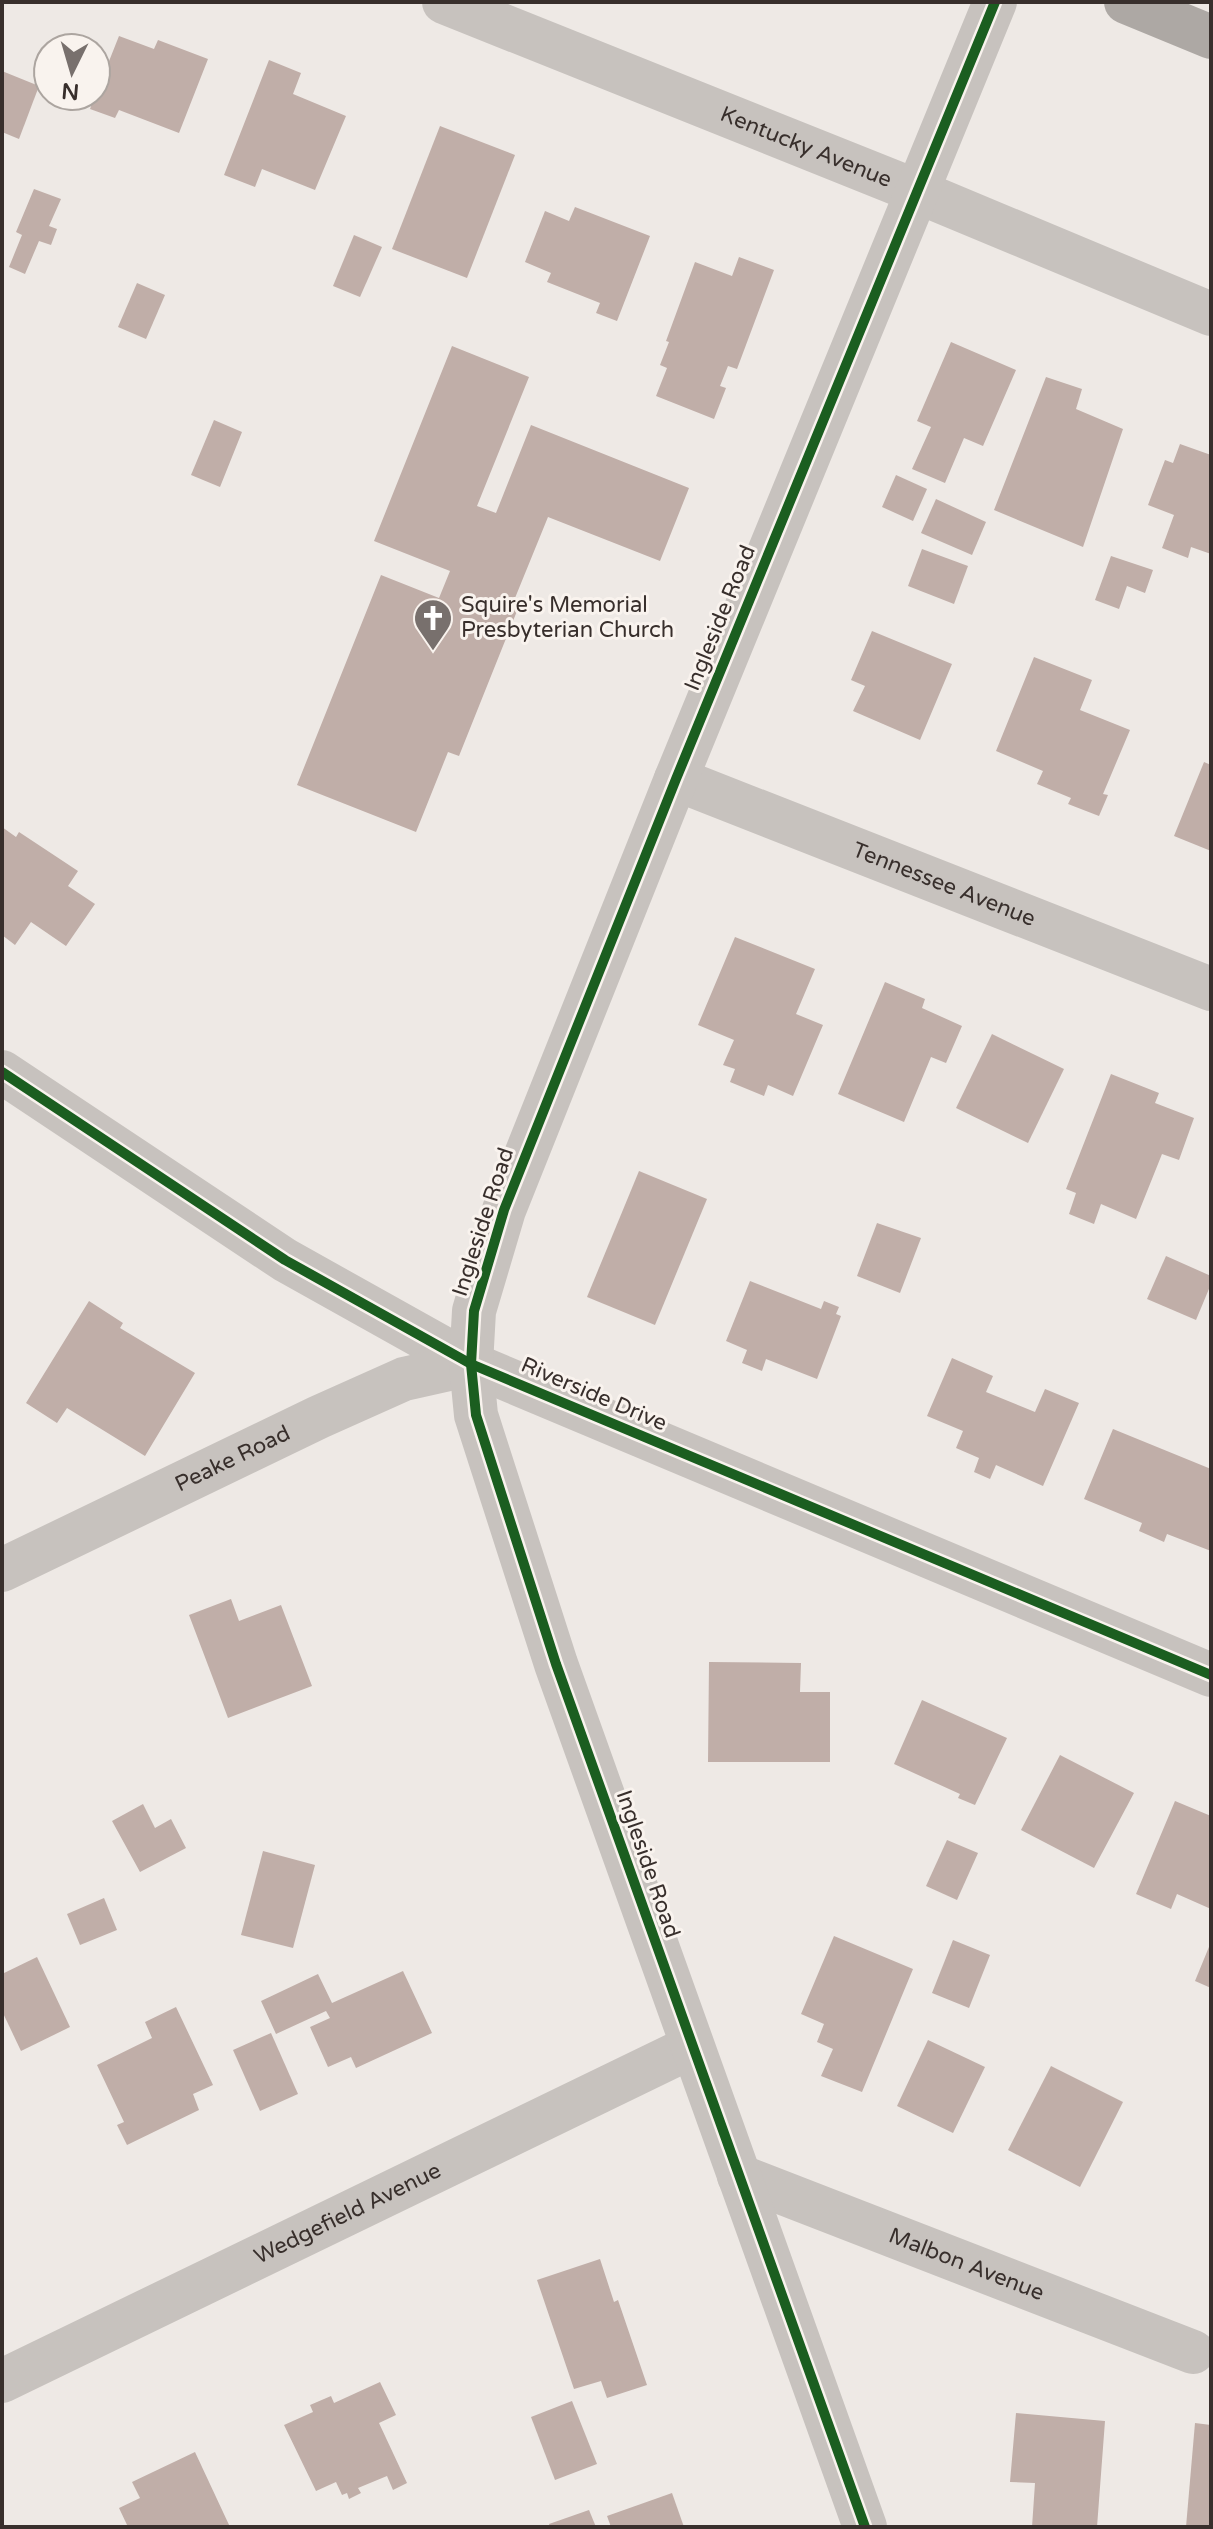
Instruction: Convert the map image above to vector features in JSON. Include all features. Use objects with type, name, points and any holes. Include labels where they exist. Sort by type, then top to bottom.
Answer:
[{"type":"highway","points":[[1126,2],[1193,30]]},
{"type":"street","name":"Kentucky Avenue","points":[[444,2],[916,191],[1211,314]]},
{"type":"street","name":"Ingleside Road","points":[[865,2527],[556,1664],[476,1415],[471,1364],[474,1311],[504,1210],[676,779],[995,2]]},
{"type":"street","name":"Tennessee Avenue","points":[[676,779],[1211,989]]},
{"type":"street","name":"Riverside Drive","points":[[2,1072],[285,1260],[471,1364],[1211,1675]]},
{"type":"street","name":"Peake Road","points":[[2,1570],[404,1379],[471,1364]]},
{"type":"street","name":"Wedgefield Avenue","points":[[2,2381],[691,2047]]},
{"type":"street","name":"Malbon Avenue","points":[[739,2176],[1193,2352]]},
{"type":"building","points":[[119,36],[154,49],[158,40],[208,59],[179,133],[119,110],[115,118],[98,112],[112,112],[112,54]]},
{"type":"building","points":[[269,60],[301,73],[293,94],[346,116],[315,190],[262,169],[255,187],[224,175]]},
{"type":"building","points":[[2,71],[32,83],[32,105],[19,139],[2,132]]},
{"type":"building","points":[[440,126],[515,155],[467,278],[392,249]]},
{"type":"building","points":[[34,189],[61,199],[49,226],[57,229],[51,245],[39,241],[25,274],[9,267],[22,235],[16,232]]},
{"type":"building","points":[[575,207],[650,236],[617,321],[596,313],[600,303],[547,282],[551,273],[525,262],[545,211],[569,221]]},
{"type":"building","points":[[354,235],[382,247],[360,297],[333,286]]},
{"type":"building","points":[[739,257],[774,270],[737,369],[728,366],[720,386],[726,388],[714,419],[656,396],[667,368],[660,365],[695,262],[732,276]]},
{"type":"building","points":[[137,283],[165,295],[146,339],[118,327]]},
{"type":"building","points":[[951,342],[1016,370],[983,446],[964,438],[945,483],[912,469],[931,427],[917,421]]},
{"type":"building","points":[[452,346],[529,377],[477,506],[496,513],[531,425],[689,488],[660,561],[548,517],[515,598],[521,601],[459,756],[448,752],[416,832],[297,785],[381,575],[439,598],[450,571],[374,541]]},
{"type":"building","points":[[1046,377],[1082,389],[1076,409],[1123,429],[1083,547],[994,510]]},
{"type":"building","points":[[214,420],[242,432],[220,487],[191,475]]},
{"type":"building","points":[[1180,444],[1211,455],[1211,554],[1191,547],[1188,558],[1162,548],[1174,515],[1148,505],[1165,460],[1173,463]]},
{"type":"building","points":[[896,475],[927,489],[913,521],[882,507]]},
{"type":"building","points":[[936,499],[986,522],[972,555],[921,533]]},
{"type":"building","points":[[922,549],[968,566],[954,604],[908,586]]},
{"type":"building","points":[[1111,556],[1153,570],[1145,593],[1127,586],[1119,609],[1095,600]]},
{"type":"building","points":[[872,631],[952,664],[920,740],[853,711],[865,686],[851,680]]},
{"type":"building","points":[[1034,657],[1092,680],[1080,710],[1130,730],[1103,794],[1108,795],[1099,816],[1068,804],[1071,798],[1037,784],[1043,771],[996,751]]},
{"type":"building","points":[[1204,762],[1211,765],[1211,851],[1174,836]]},
{"type":"building","points":[[2,827],[16,837],[19,832],[78,871],[68,886],[95,904],[66,946],[31,922],[15,945],[2,935]]},
{"type":"building","points":[[735,937],[815,969],[796,1014],[823,1025],[793,1096],[768,1085],[764,1096],[730,1082],[735,1069],[723,1065],[734,1040],[698,1025]]},
{"type":"building","points":[[885,982],[925,999],[922,1008],[962,1026],[946,1063],[931,1057],[904,1122],[838,1094]]},
{"type":"building","points":[[992,1034],[1064,1069],[1028,1143],[956,1108]]},
{"type":"building","points":[[1111,1074],[1159,1093],[1155,1103],[1194,1118],[1179,1160],[1162,1154],[1136,1219],[1101,1204],[1094,1224],[1069,1214],[1076,1193],[1066,1189]]},
{"type":"building","points":[[639,1171],[707,1199],[655,1325],[587,1297]]},
{"type":"building","points":[[877,1223],[921,1238],[900,1293],[857,1276]]},
{"type":"building","points":[[1166,1256],[1211,1276],[1211,1284],[1196,1320],[1147,1299]]},
{"type":"building","points":[[750,1281],[821,1309],[824,1301],[839,1307],[836,1314],[841,1316],[817,1379],[766,1359],[762,1371],[742,1363],[747,1350],[726,1341]]},
{"type":"building","points":[[89,1301],[123,1323],[120,1328],[195,1373],[145,1456],[67,1408],[57,1423],[26,1403]]},
{"type":"building","points":[[952,1358],[993,1376],[986,1392],[1035,1412],[1045,1389],[1079,1403],[1043,1486],[996,1465],[990,1479],[974,1472],[979,1458],[956,1448],[963,1431],[927,1416]]},
{"type":"building","points":[[1113,1429],[1211,1469],[1211,1551],[1167,1534],[1164,1542],[1139,1531],[1142,1523],[1084,1499]]},
{"type":"building","points":[[231,1599],[239,1621],[281,1605],[312,1686],[228,1718],[189,1615]]},
{"type":"building","points":[[709,1662],[801,1663],[800,1692],[830,1692],[830,1762],[708,1762]]},
{"type":"building","points":[[922,1700],[1007,1738],[975,1805],[958,1798],[960,1794],[894,1764]]},
{"type":"building","points":[[1060,1755],[1134,1793],[1094,1868],[1021,1830]]},
{"type":"building","points":[[1175,1801],[1211,1816],[1211,1909],[1177,1894],[1171,1909],[1136,1894]]},
{"type":"building","points":[[143,1804],[155,1828],[171,1819],[186,1848],[140,1872],[112,1821]]},
{"type":"building","points":[[947,1840],[978,1853],[957,1900],[926,1886]]},
{"type":"building","points":[[263,1851],[315,1865],[293,1948],[241,1935]]},
{"type":"building","points":[[104,1898],[117,1930],[80,1945],[67,1914]]},
{"type":"building","points":[[834,1936],[913,1969],[862,2092],[821,2076],[833,2049],[817,2042],[824,2024],[801,2014]]},
{"type":"building","points":[[953,1940],[990,1955],[969,2008],[932,1993]]},
{"type":"building","points":[[1211,1942],[1211,1988],[1195,1981]]},
{"type":"building","points":[[37,1957],[70,2027],[21,2051],[2,2011],[2,1974]]},
{"type":"building","points":[[403,1971],[432,2033],[356,2068],[351,2057],[328,2067],[310,2027],[330,2018],[326,2011],[276,2034],[261,2001],[318,1974],[332,2003]]},
{"type":"building","points":[[176,2007],[213,2085],[193,2094],[199,2110],[127,2145],[117,2125],[124,2122],[97,2065],[152,2038],[145,2022]]},
{"type":"building","points":[[271,2033],[298,2094],[260,2111],[233,2050]]},
{"type":"building","points":[[928,2040],[985,2067],[953,2133],[897,2106]]},
{"type":"building","points":[[1051,2066],[1123,2102],[1080,2187],[1008,2150]]},
{"type":"building","points":[[600,2259],[614,2302],[618,2300],[647,2385],[607,2398],[601,2381],[574,2389],[537,2280]]},
{"type":"building","points":[[380,2382],[396,2415],[379,2423],[407,2483],[393,2490],[387,2476],[358,2488],[361,2493],[349,2499],[347,2493],[342,2495],[336,2482],[316,2491],[284,2425],[313,2412],[310,2405],[331,2396],[334,2403]]},
{"type":"building","points":[[572,2401],[597,2464],[555,2480],[531,2417]]},
{"type":"building","points":[[1016,2413],[1105,2421],[1097,2527],[1032,2527],[1035,2483],[1010,2482]]},
{"type":"building","points":[[1195,2423],[1211,2425],[1211,2527],[1186,2527]]},
{"type":"building","points":[[195,2452],[230,2527],[128,2527],[119,2508],[140,2498],[132,2482]]},
{"type":"building","points":[[672,2493],[684,2527],[611,2527],[607,2516]]},
{"type":"building","points":[[589,2510],[596,2527],[550,2527],[549,2524]]},
{"type":"cycle path","points":[[865,2527],[556,1664],[476,1415],[471,1364],[474,1311],[504,1210],[676,779],[995,2]]},
{"type":"cycle path","points":[[2,1072],[285,1260],[471,1364],[1211,1675]]},
{"type":"place","name":"Squire's Memorial Presbyterian Church","points":[[433,652]]}]
